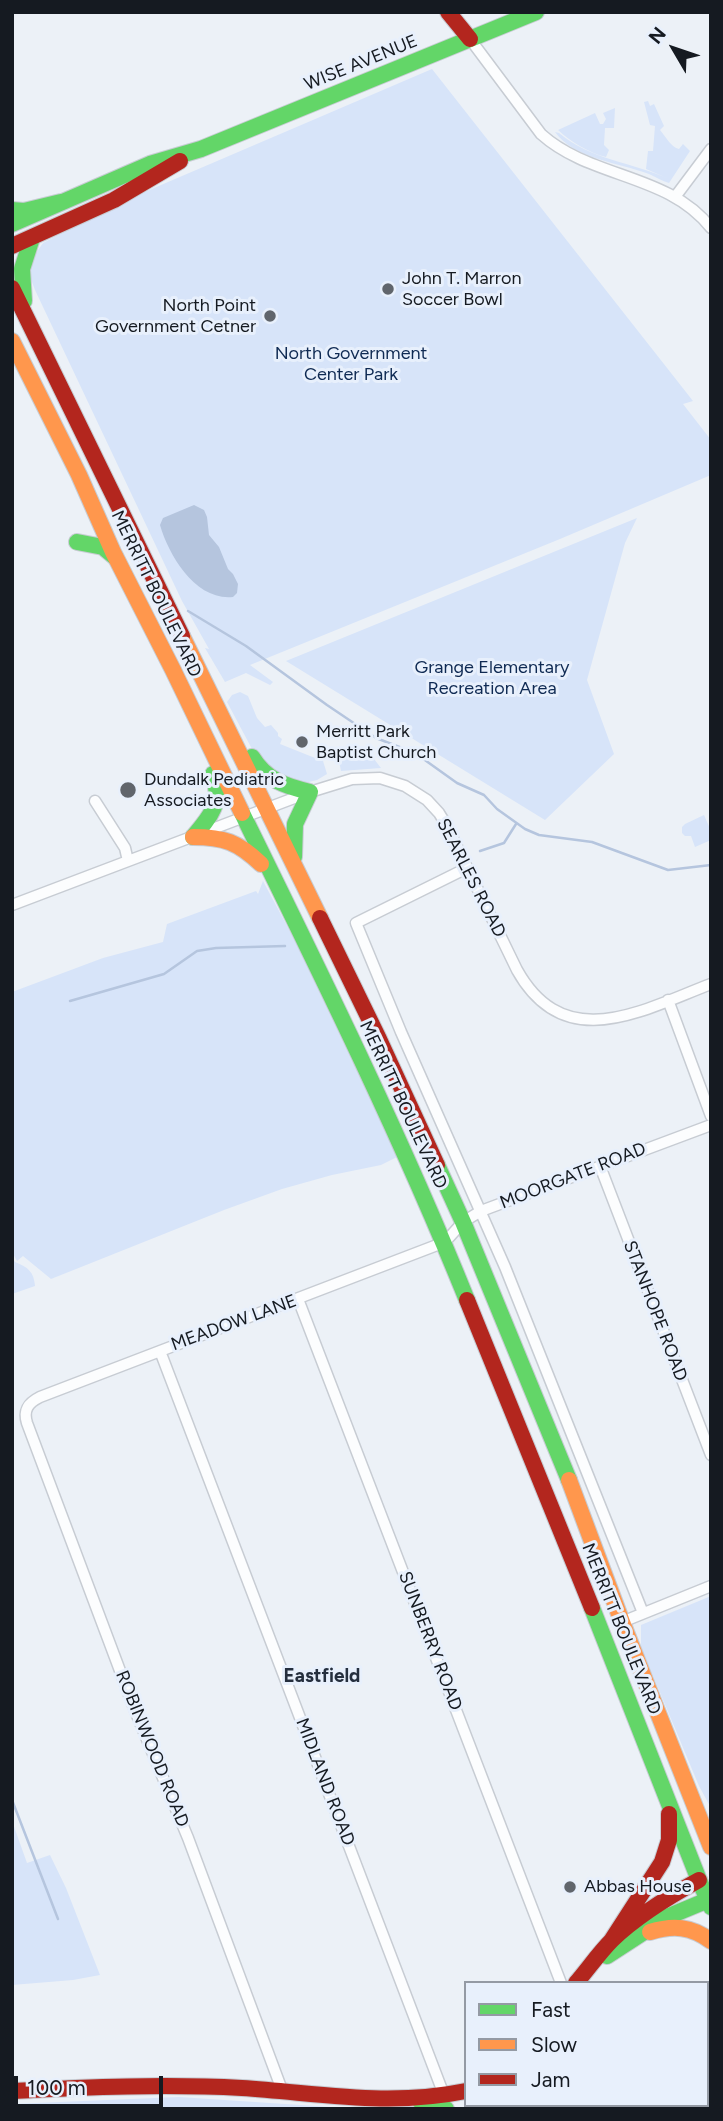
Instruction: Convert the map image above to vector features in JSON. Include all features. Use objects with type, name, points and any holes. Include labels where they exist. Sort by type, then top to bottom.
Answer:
[{"type":"main road","points":[[448,12],[470,39]]},
{"type":"main road","name":"WISE AVENUE","points":[[12,224],[150,164],[201,149],[536,12]]},
{"type":"main road","name":"WISE AVENUE","points":[[12,246],[114,200],[201,149]]},
{"type":"main road","points":[[12,210],[24,211],[61,202]]},
{"type":"main road","points":[[26,315],[21,270],[32,238]]},
{"type":"main road","name":"MERRITT BOULEVARD","points":[[12,288],[267,807],[379,1039],[463,1222],[584,1516],[622,1622],[711,1847]]},
{"type":"main road","name":"MERRITT BOULEVARD","points":[[12,341],[376,1090],[445,1242],[666,1797],[705,1878],[710,1902]]},
{"type":"main road","points":[[77,542],[103,548],[116,557]]},
{"type":"main road","points":[[173,670],[181,705],[218,789],[211,814],[193,837]]},
{"type":"main road","points":[[223,719],[238,729],[260,771],[279,784],[310,792],[295,824],[294,865]]},
{"type":"main road","points":[[193,837],[226,838],[240,845],[271,874]]},
{"type":"main road","points":[[690,1793],[711,1817]]},
{"type":"main road","points":[[581,1977],[611,1941],[659,1870],[667,1853],[671,1824],[666,1797]]},
{"type":"main road","points":[[611,1941],[673,1894],[705,1878]]},
{"type":"main road","points":[[581,1977],[667,1917],[710,1902]]},
{"type":"main road","points":[[638,1936],[658,1929],[682,1928],[698,1931],[711,1941]]},
{"type":"main road","points":[[12,2091],[157,2085],[282,2090],[368,2099],[445,2102],[464,2099]]},
{"type":"street","points":[[470,39],[547,140],[572,156],[675,197],[711,228]]},
{"type":"street","points":[[675,197],[711,149]]},
{"type":"street","name":"SEARLES ROAD","points":[[12,905],[335,783],[380,778],[416,792],[439,813],[524,983],[547,1006],[562,1014],[595,1021],[630,1016],[711,984]]},
{"type":"street","points":[[95,801],[125,848],[128,861]]},
{"type":"street","name":"MERRITT BOULEVARD","points":[[467,868],[356,923],[401,1032],[481,1211],[643,1613]]},
{"type":"street","points":[[668,1000],[711,1116]]},
{"type":"street","name":"MOORGATE ROAD","points":[[445,1242],[463,1222],[481,1211],[711,1125]]},
{"type":"street","name":"STANHOPE ROAD","points":[[600,1166],[711,1455]]},
{"type":"street","name":"MEADOW LANE","points":[[26,1409],[29,1403],[40,1397],[445,1242]]},
{"type":"street","name":"SUNBERRY ROAD","points":[[298,1299],[560,1981]]},
{"type":"street","name":"MIDLAND ROAD","points":[[160,1351],[445,2102]]},
{"type":"street","name":"ROBINWOOD ROAD","points":[[26,1409],[27,1423],[134,1708],[188,1838],[282,2090]]},
{"type":"street","points":[[622,1622],[711,1586]]},
{"type":"green space","name":"North Government Center Park","points":[[432,69],[693,401],[683,404],[711,440],[711,475],[250,665],[273,682],[270,685],[246,673],[225,682],[182,601],[35,290],[29,274],[31,260],[43,243],[126,200]]},
{"type":"green space","points":[[648,101],[650,106],[654,104],[664,126],[660,130],[669,141],[679,149],[683,144],[690,151],[669,183],[585,154],[563,141],[555,132],[598,155],[669,179],[646,169],[648,151],[653,151],[655,126],[650,125],[644,102]]},
{"type":"green space","points":[[615,108],[614,128],[605,128],[604,145],[609,150],[606,157],[580,146],[558,130],[595,113],[600,124],[603,124],[606,119],[603,113]]},
{"type":"green space","name":"Grange Elementary Recreation Area","points":[[637,518],[625,543],[587,680],[614,754],[545,820],[286,661]]},
{"type":"green space","points":[[240,692],[248,696],[257,718],[265,727],[271,725],[278,733],[282,739],[280,744],[315,758],[318,750],[320,751],[327,774],[317,780],[296,785],[260,764],[227,702],[232,695]]},
{"type":"green space","points":[[352,744],[361,747],[364,752],[373,753],[381,768],[341,771],[339,761],[352,752]]},
{"type":"green space","points":[[704,815],[711,831],[711,840],[695,847],[691,836],[682,833],[682,827]]},
{"type":"green space","points":[[263,881],[308,965],[399,1156],[381,1165],[282,1189],[51,1279],[23,1256],[17,1261],[12,1252],[12,992],[103,958],[163,942],[167,924],[256,891],[258,894]]},
{"type":"green space","points":[[12,1257],[29,1271],[35,1286],[12,1294]]},
{"type":"green space","points":[[711,1596],[711,1808],[699,1786],[641,1647],[641,1625]]},
{"type":"green space","points":[[12,1821],[27,1863],[50,1855],[100,1975],[12,1985]]},
{"type":"green space","points":[[179,2097],[346,2109],[12,2109],[12,2104]]},
{"type":"shaded area","points":[[194,505],[204,510],[209,535],[219,547],[238,584],[237,593],[233,597],[207,592],[196,584],[177,562],[164,537],[160,525],[163,518]]},
{"type":"waterway","points":[[188,611],[246,646],[376,738],[415,753],[457,783],[484,795],[497,809],[525,829],[539,835],[592,842],[668,870],[711,865]]},
{"type":"waterway","points":[[480,851],[504,843],[516,824]]},
{"type":"waterway","points":[[70,1001],[164,974],[197,951],[285,946]]},
{"type":"waterway","points":[[12,1800],[58,1919]]},
{"type":"traffic: fast","points":[[12,224],[150,164],[201,149],[536,12]]},
{"type":"traffic: fast","points":[[12,210],[24,211],[61,202]]},
{"type":"traffic: fast","points":[[24,301],[22,269],[32,238]]},
{"type":"traffic: fast","points":[[77,542],[103,547],[115,557]]},
{"type":"traffic: fast","points":[[252,757],[270,777],[310,792],[295,824],[294,857]]},
{"type":"traffic: fast","points":[[193,837],[216,801],[213,774]]},
{"type":"traffic: fast","points":[[242,813],[387,1115],[467,1300]]},
{"type":"traffic: fast","points":[[437,1165],[569,1480]]},
{"type":"traffic: fast","points":[[592,1608],[699,1880],[708,1900],[711,1899]]},
{"type":"traffic: fast","points":[[607,1956],[667,1917],[708,1900],[711,1907]]},
{"type":"traffic: fast","points":[[420,2101],[446,2109]]},
{"type":"traffic: slow","points":[[12,341],[242,813]]},
{"type":"traffic: slow","points":[[182,636],[320,918]]},
{"type":"traffic: slow","points":[[193,837],[230,842],[245,850],[261,864]]},
{"type":"traffic: slow","points":[[569,1480],[711,1847]]},
{"type":"traffic: slow","points":[[650,1932],[682,1928],[711,1941]]},
{"type":"traffic: jam","points":[[448,12],[470,39]]},
{"type":"traffic: jam","points":[[12,246],[114,200],[180,161]]},
{"type":"traffic: jam","points":[[12,288],[182,636]]},
{"type":"traffic: jam","points":[[320,918],[437,1165]]},
{"type":"traffic: jam","points":[[467,1300],[592,1608]]},
{"type":"traffic: jam","points":[[611,1941],[662,1862],[669,1840],[669,1814]]},
{"type":"traffic: jam","points":[[578,1981],[622,1931],[653,1907],[699,1880]]},
{"type":"traffic: jam","points":[[12,2091],[185,2086],[381,2098],[437,2096],[464,2091]]},
{"type":"place","name":"John T. Marron Soccer Bowl","points":[[388,289]]},
{"type":"place","name":"North Point Government Cetner","points":[[270,316]]},
{"type":"place","name":"Merritt Park Baptist Church","points":[[302,742]]},
{"type":"place","name":"Dundalk Pediatric Associates","points":[[128,790]]},
{"type":"place","name":"Abbas House","points":[[570,1887]]},
{"type":"district","name":"Eastfield","points":[[322,1676]]}]
